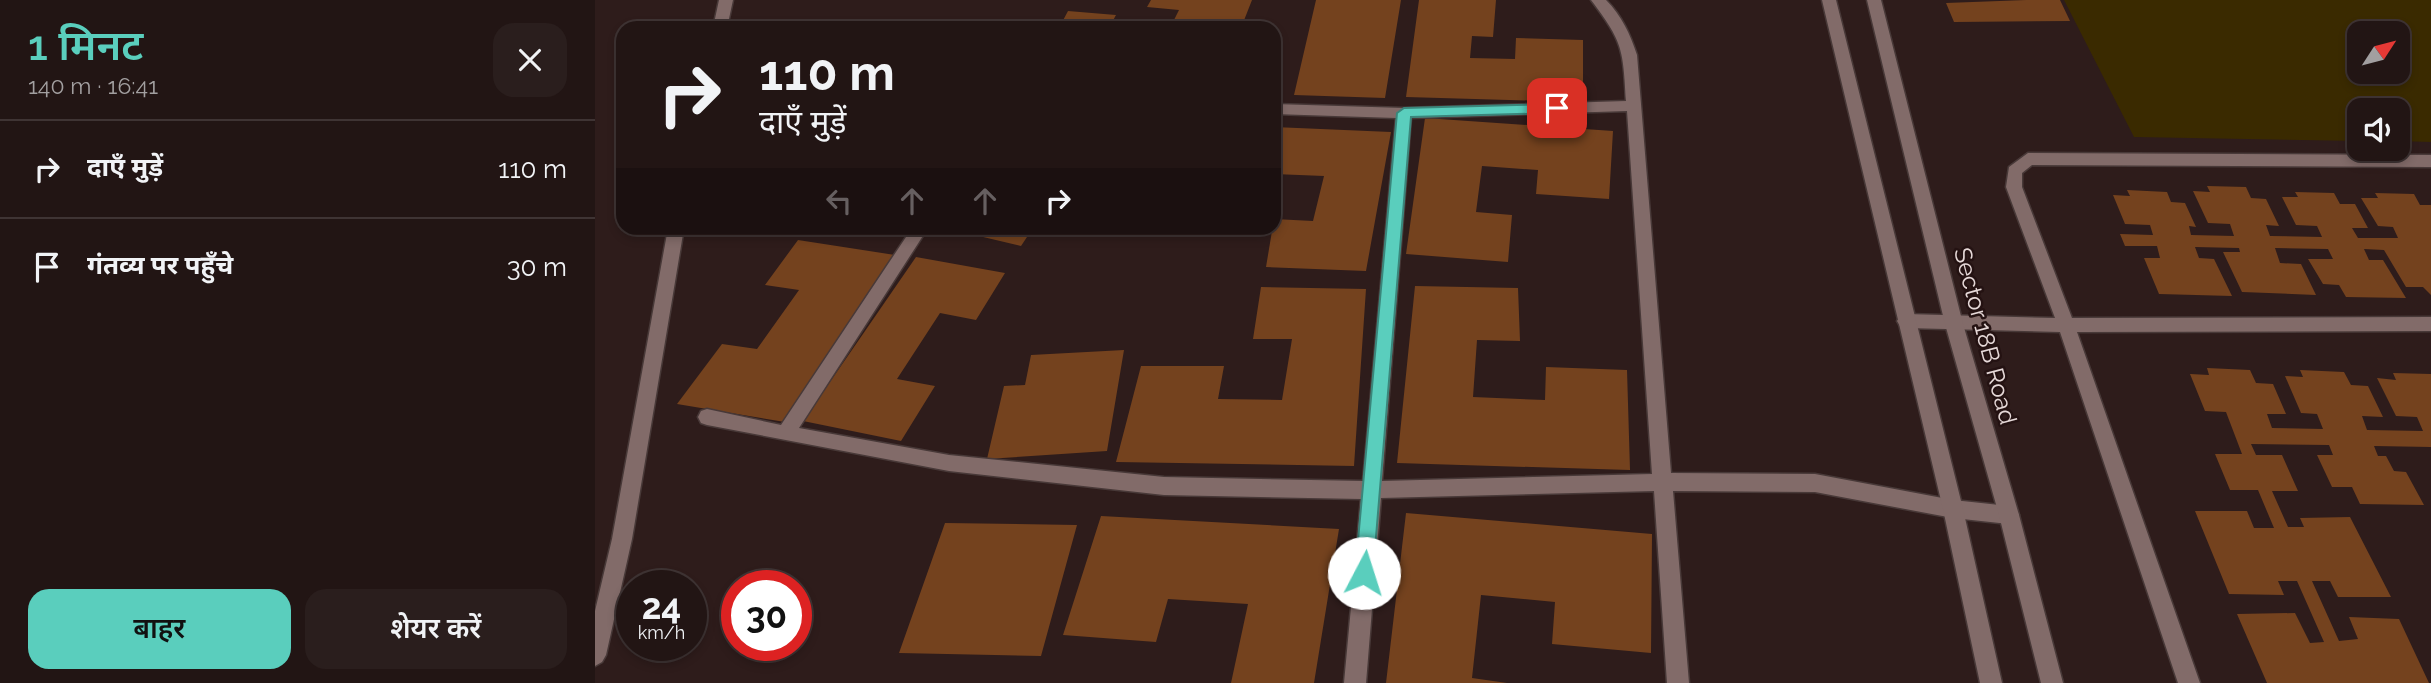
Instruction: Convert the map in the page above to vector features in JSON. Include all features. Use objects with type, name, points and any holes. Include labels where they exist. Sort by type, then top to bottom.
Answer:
[{"type":"street","points":[[722,21],[726,0]]},
{"type":"street","points":[[1598,0],[1609,10],[1622,30],[1630,55],[1678,683]]},
{"type":"street","points":[[1829,0],[1952,509],[1991,683]]},
{"type":"street","name":"Sector 18B Road","points":[[1874,0],[1954,324],[2009,515],[2052,683]]},
{"type":"street","points":[[1281,109],[1404,113],[1634,106]]},
{"type":"street","points":[[1355,683],[1404,113]]},
{"type":"street","points":[[2189,683],[2066,324],[2014,187],[2014,171],[2028,159],[2431,161]]},
{"type":"street","points":[[595,655],[622,539],[675,235]]},
{"type":"street","points":[[785,434],[915,235]]},
{"type":"street","points":[[1906,321],[1954,324],[2431,324]]},
{"type":"street","points":[[708,417],[785,434],[949,463],[1164,486],[1371,490],[1661,482],[1815,483],[1952,509],[2009,515]]},
{"type":"shaded area","points":[[2064,0],[2431,0],[2431,142],[2410,141],[2410,98],[2347,98],[2347,141],[2134,137]]},
{"type":"building","points":[[1151,0],[1252,0],[1244,21],[1174,21],[1179,10],[1147,7]]},
{"type":"building","points":[[1316,0],[1401,0],[1385,98],[1294,95]]},
{"type":"building","points":[[1419,0],[1496,0],[1493,37],[1472,36],[1470,58],[1515,59],[1516,38],[1583,40],[1583,102],[1406,97]]},
{"type":"building","points":[[2060,0],[2070,21],[1954,22],[1946,3]]},
{"type":"building","points":[[1068,11],[1116,15],[1113,21],[1063,21]]},
{"type":"building","points":[[1425,118],[1613,131],[1609,199],[1536,194],[1538,170],[1482,166],[1476,212],[1512,215],[1508,262],[1406,254]]},
{"type":"building","points":[[1281,127],[1391,132],[1366,271],[1266,267],[1271,235],[1281,235],[1281,219],[1313,221],[1324,176],[1281,174]]},
{"type":"building","points":[[2207,186],[2246,187],[2251,198],[2266,199],[2279,226],[2266,225],[2270,236],[2322,237],[2317,226],[2296,225],[2282,197],[2298,197],[2295,192],[2334,193],[2340,204],[2355,204],[2368,228],[2352,228],[2358,238],[2398,238],[2393,227],[2378,226],[2361,198],[2378,198],[2375,193],[2414,194],[2420,205],[2431,205],[2431,295],[2423,287],[2406,287],[2384,250],[2364,249],[2369,260],[2383,260],[2406,298],[2346,297],[2339,285],[2323,284],[2308,259],[2333,259],[2328,249],[2275,248],[2280,263],[2301,264],[2316,295],[2242,292],[2223,252],[2240,252],[2239,248],[2195,247],[2199,258],[2214,259],[2232,296],[2159,294],[2144,258],[2160,258],[2157,246],[2125,246],[2120,234],[2153,235],[2150,225],[2125,224],[2113,195],[2130,196],[2127,190],[2167,192],[2171,202],[2185,203],[2196,227],[2189,226],[2191,235],[2234,236],[2230,224],[2208,223],[2193,191],[2210,192]]},
{"type":"building","points":[[975,235],[1028,235],[1021,246]]},
{"type":"building","points":[[798,240],[895,255],[785,422],[677,404],[722,344],[757,349],[799,290],[765,285]]},
{"type":"building","points":[[916,257],[1005,273],[976,320],[940,313],[897,379],[935,386],[901,441],[803,421]]},
{"type":"building","points":[[1415,286],[1518,288],[1520,341],[1477,340],[1473,397],[1545,400],[1546,367],[1627,370],[1630,470],[1397,463]]},
{"type":"building","points":[[1261,287],[1366,289],[1354,466],[1116,462],[1141,366],[1224,366],[1218,399],[1282,400],[1292,339],[1253,339]]},
{"type":"building","points":[[1124,350],[1107,451],[987,459],[1004,386],[1025,385],[1031,355]]},
{"type":"building","points":[[2207,368],[2250,370],[2256,383],[2273,384],[2286,414],[2267,414],[2272,428],[2323,429],[2317,414],[2301,413],[2285,376],[2303,377],[2300,370],[2344,372],[2351,385],[2368,386],[2383,417],[2362,416],[2367,430],[2423,431],[2417,417],[2396,416],[2377,378],[2396,380],[2393,373],[2431,374],[2431,447],[2374,446],[2378,456],[2386,456],[2394,471],[2406,472],[2424,505],[2360,504],[2352,487],[2332,487],[2317,455],[2333,455],[2329,445],[2251,444],[2256,455],[2282,455],[2298,491],[2272,491],[2288,527],[2304,527],[2300,518],[2350,517],[2391,597],[2338,597],[2330,581],[2312,581],[2339,641],[2358,639],[2349,617],[2399,619],[2429,683],[2267,683],[2237,614],[2295,613],[2310,643],[2324,642],[2297,581],[2278,581],[2284,595],[2229,594],[2195,511],[2247,511],[2254,528],[2274,528],[2258,490],[2230,490],[2215,454],[2242,454],[2226,412],[2205,411],[2190,374],[2209,375]]},
{"type":"building","points":[[1406,513],[1652,534],[1651,653],[1552,644],[1555,602],[1481,595],[1472,678],[1507,683],[1386,683]]},
{"type":"building","points":[[1101,516],[1339,529],[1314,683],[1231,683],[1248,604],[1168,599],[1156,642],[1063,635]]},
{"type":"building","points":[[945,523],[1077,525],[1041,656],[899,653]]},
{"type":"route","points":[[1364,573],[1404,113],[1557,108]]}]
